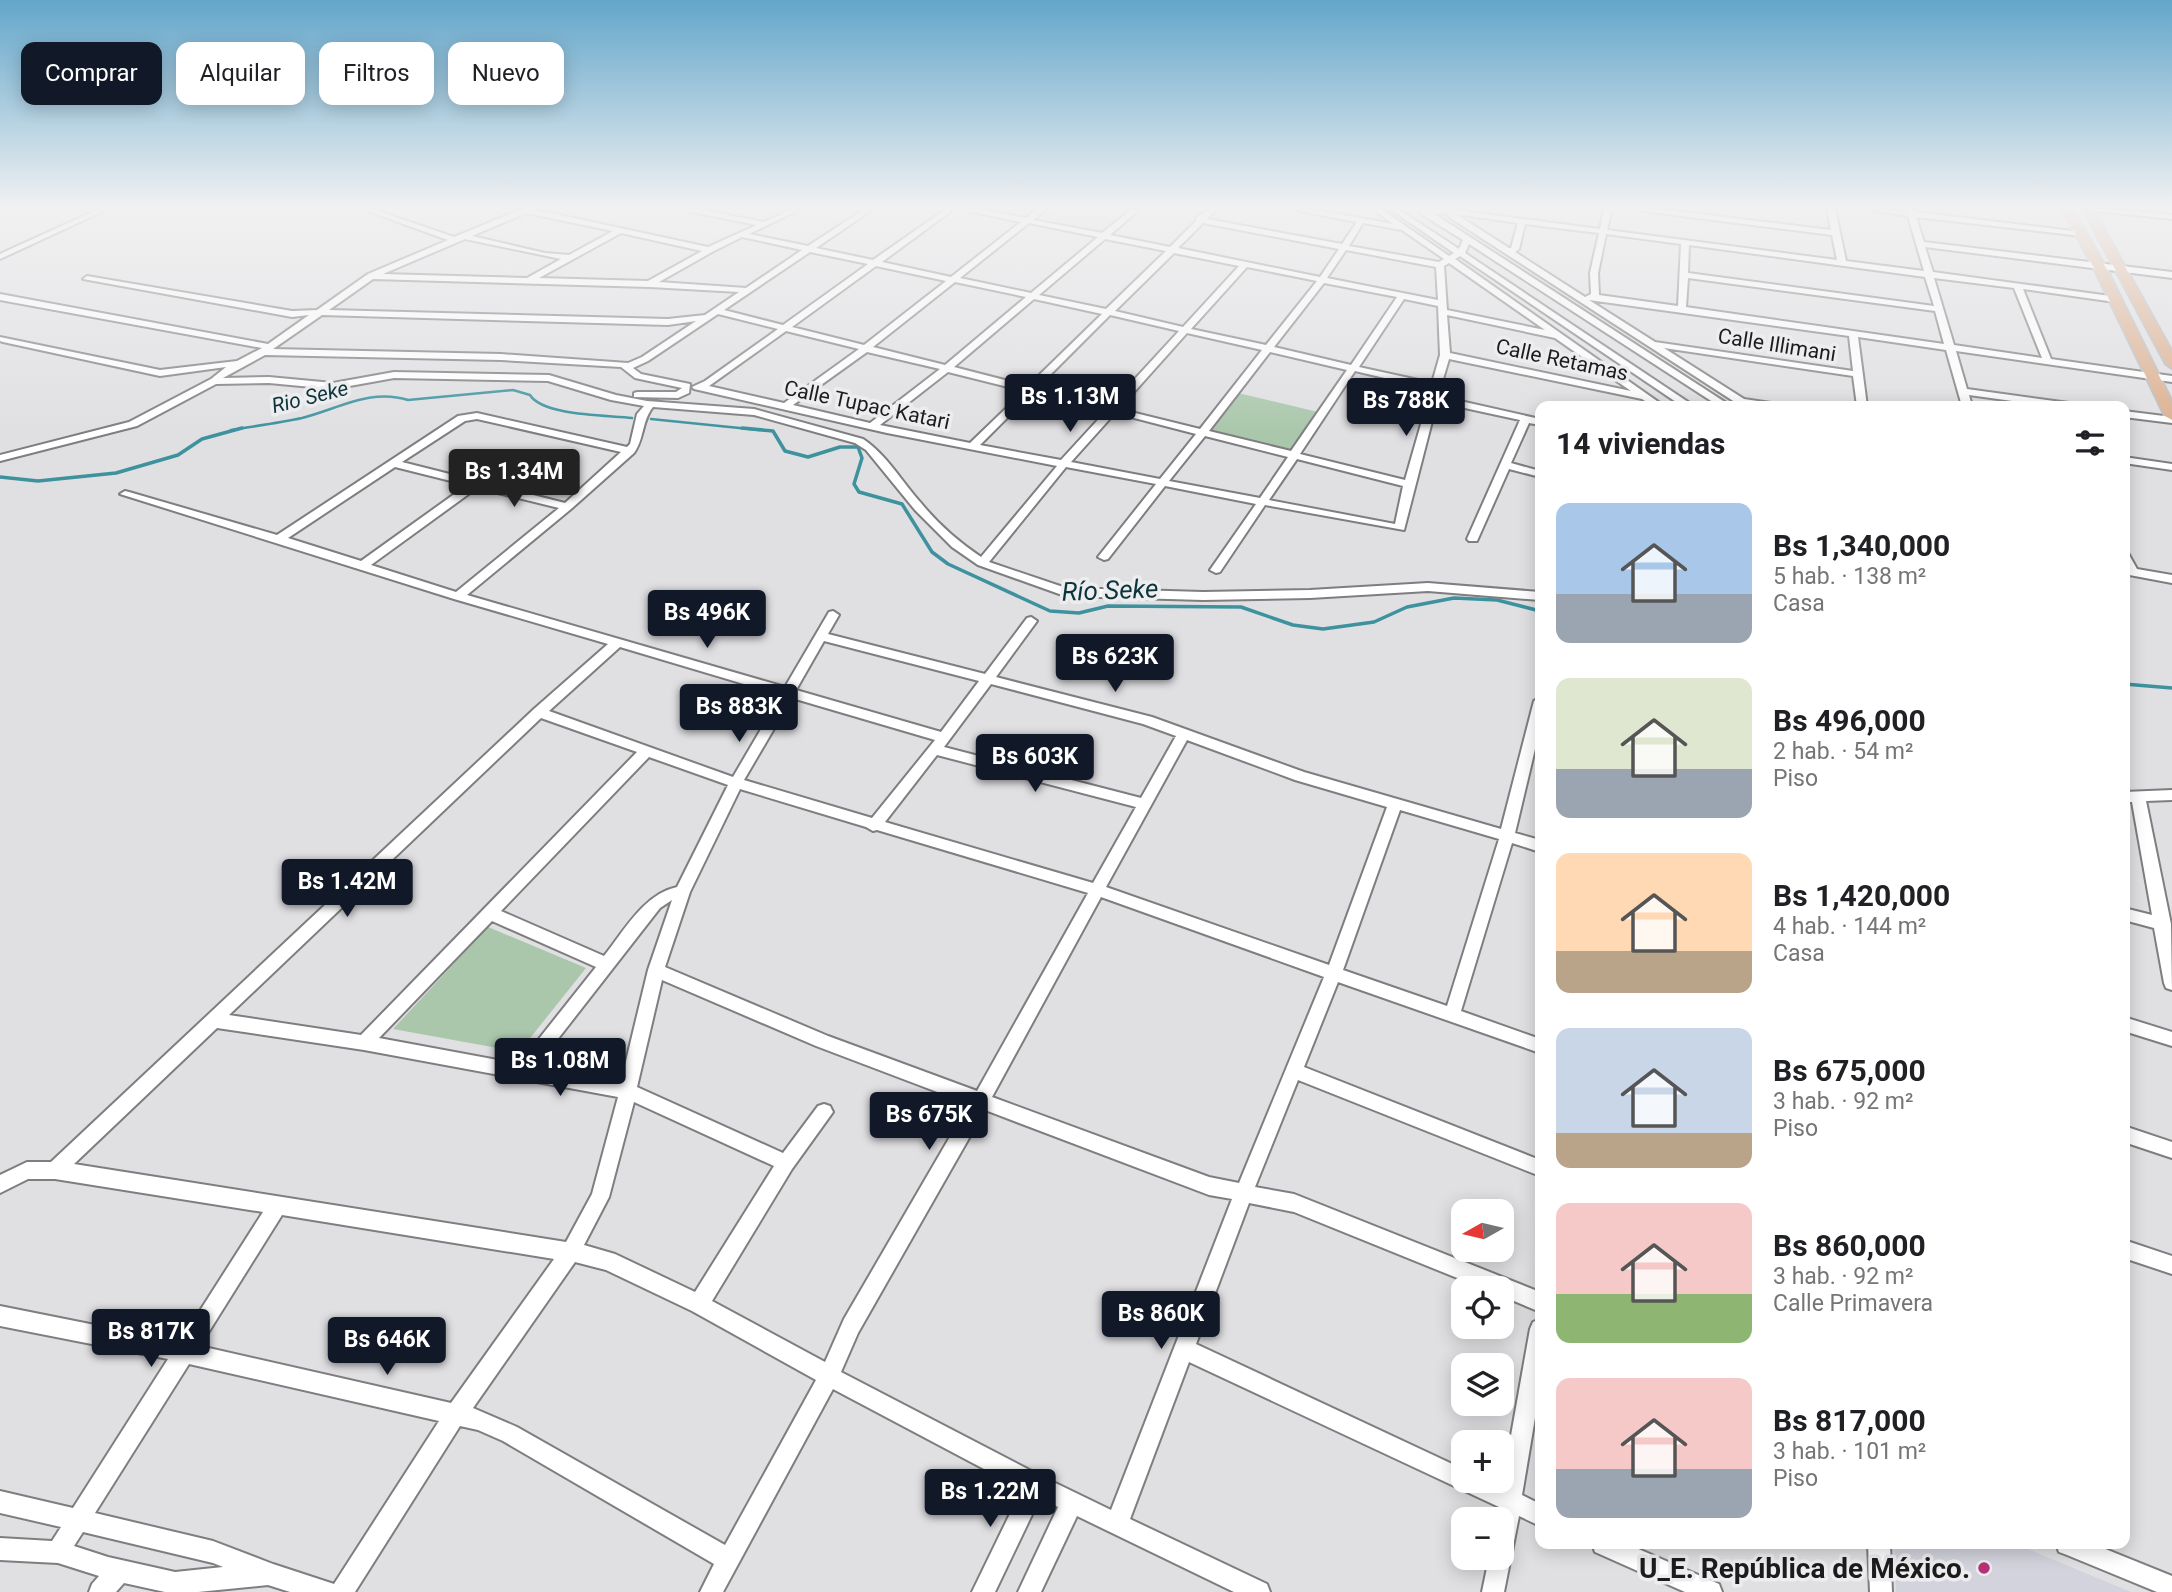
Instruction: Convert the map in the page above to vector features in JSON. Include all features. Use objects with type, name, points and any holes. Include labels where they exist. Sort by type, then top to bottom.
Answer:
[{"type":"main road","points":[[2107,283],[2172,418]]},
{"type":"main road","points":[[2129,283],[2167,343],[2172,364]]},
{"type":"street","points":[[112,283],[292,314],[321,312],[668,322],[707,317]]},
{"type":"street","points":[[0,458],[133,424],[214,382],[225,371],[249,361],[361,283]]},
{"type":"street","points":[[598,283],[745,290]]},
{"type":"street","points":[[627,367],[645,359],[755,283]]},
{"type":"street","points":[[619,398],[636,395],[678,395],[708,383],[848,283]]},
{"type":"street","points":[[783,408],[950,283]]},
{"type":"street","points":[[970,283],[1354,369],[1535,421]]},
{"type":"street","points":[[873,426],[946,369],[1046,283]]},
{"type":"street","points":[[973,446],[1135,283]]},
{"type":"street","points":[[982,563],[1064,464],[1229,283]]},
{"type":"street","points":[[1104,557],[1319,283]]},
{"type":"street","points":[[1338,283],[1402,296],[1597,344]]},
{"type":"street","points":[[717,311],[1409,484],[1445,355],[1441,283]]},
{"type":"street","points":[[1485,283],[1652,401]]},
{"type":"street","points":[[1507,283],[1682,401]]},
{"type":"street","points":[[1537,283],[1718,401]]},
{"type":"street","points":[[1556,283],[1739,401]]},
{"type":"street","points":[[1594,283],[1595,297]]},
{"type":"street","points":[[1682,310],[1684,283]]},
{"type":"street","points":[[1746,283],[1939,309]]},
{"type":"street","points":[[1932,283],[1966,401]]},
{"type":"street","points":[[1991,283],[2115,299]]},
{"type":"street","points":[[2018,287],[2048,362]]},
{"type":"street","points":[[1216,570],[1402,296]]},
{"type":"street","points":[[0,297],[266,350],[501,357],[623,364],[638,376],[681,384],[687,386],[686,390]]},
{"type":"street","points":[[1578,298],[1595,297],[2172,379]]},
{"type":"street","points":[[1853,335],[1861,401]]},
{"type":"street","points":[[3,339],[160,373],[249,361]]},
{"type":"street","name":"Calle Illimani","points":[[1651,344],[1856,374]]},
{"type":"street","name":"Calle Retamas","points":[[1445,355],[1616,392],[1644,396],[1672,394],[1729,401]]},
{"type":"street","points":[[214,382],[269,380],[333,386],[394,375],[538,377],[560,380],[619,398],[651,404],[754,412],[859,441],[870,448],[919,509],[946,536],[982,563],[1049,589],[1105,595],[1310,594],[1428,587],[1535,596]]},
{"type":"street","name":"Calle Tupac Katari","points":[[698,386],[783,408],[1399,528],[1409,484]]},
{"type":"street","points":[[1963,391],[2034,401]]},
{"type":"street","points":[[458,596],[567,507],[630,451],[635,445],[642,414],[651,404]]},
{"type":"street","points":[[2130,414],[2172,418]]},
{"type":"street","points":[[279,539],[456,420],[477,416],[630,451]]},
{"type":"street","points":[[1473,539],[1526,418]]},
{"type":"street","points":[[2130,461],[2172,467]]},
{"type":"street","points":[[392,463],[567,507]]},
{"type":"street","points":[[1507,465],[1535,473]]},
{"type":"street","points":[[363,565],[477,483]]},
{"type":"street","points":[[125,494],[787,693],[940,744],[1145,804]]},
{"type":"street","points":[[2130,571],[2172,579]]},
{"type":"street","points":[[342,1592],[456,1414],[570,1253],[600,1197],[656,970],[682,892],[736,783],[833,615]]},
{"type":"street","points":[[873,826],[940,744],[1031,621]]},
{"type":"street","points":[[820,636],[1134,716],[1300,776],[1535,844]]},
{"type":"street","points":[[55,1170],[539,712],[617,643]]},
{"type":"street","points":[[539,712],[736,783],[873,826],[1097,890],[1535,1044]]},
{"type":"street","points":[[1452,1015],[1507,836],[1535,721]]},
{"type":"street","points":[[711,1592],[829,1376],[851,1326],[981,1100],[1184,733]]},
{"type":"street","points":[[364,1043],[645,752]]},
{"type":"street","points":[[2172,795],[2131,797],[2163,924],[2172,983]]},
{"type":"street","points":[[1117,1524],[1244,1192],[1334,974],[1395,804]]},
{"type":"street","points":[[523,1071],[655,904],[668,895],[682,892]]},
{"type":"street","points":[[489,914],[606,964]]},
{"type":"street","points":[[2130,916],[2163,924]]},
{"type":"street","points":[[656,970],[821,1041],[1209,1186],[1294,1203],[1535,1299]]},
{"type":"street","points":[[213,1020],[364,1043],[627,1091],[786,1163]]},
{"type":"street","points":[[2130,1026],[2172,1039]]},
{"type":"street","points":[[1294,1071],[1535,1166]]},
{"type":"street","points":[[699,1304],[786,1163],[824,1112]]},
{"type":"street","points":[[2130,1136],[2172,1150]]},
{"type":"street","points":[[0,1184],[27,1171],[55,1170],[608,1261],[699,1304],[1035,1485],[1259,1592]]},
{"type":"street","points":[[58,1552],[186,1353],[276,1206]]},
{"type":"street","points":[[2130,1251],[2172,1265]]},
{"type":"street","points":[[0,1315],[186,1353],[480,1420],[510,1434],[729,1560]]},
{"type":"street","points":[[1184,1349],[1451,1474]]},
{"type":"street","points":[[1510,1507],[1535,1360]]},
{"type":"street","points":[[984,1592],[1035,1485]]},
{"type":"street","points":[[1492,1493],[1535,1513]]},
{"type":"street","points":[[0,1502],[213,1552],[268,1574],[327,1592]]},
{"type":"street","points":[[1029,1592],[1072,1502]]},
{"type":"street","points":[[0,1549],[58,1552],[120,1571],[175,1583],[268,1574]]},
{"type":"street","points":[[1614,1549],[1711,1592]]},
{"type":"street","points":[[1880,1549],[1881,1592]]},
{"type":"street","points":[[2079,1549],[2172,1587]]},
{"type":"street","points":[[1493,1592],[1498,1570]]},
{"type":"street","points":[[100,1592],[120,1571]]},
{"type":"shaded area","name":"U_E. República de México.","points":[[1894,1549],[2028,1549],[2131,1592],[1896,1592]]},
{"type":"green space","points":[[1238,393],[1318,412],[1291,452],[1208,431]]},
{"type":"green space","points":[[488,927],[586,968],[519,1052],[393,1029]]},
{"type":"waterway","name":"Rio Seke","points":[[241,428],[302,418],[355,401],[381,396],[408,400],[513,390],[530,395],[537,402],[561,411],[632,418]]},
{"type":"waterway","name":"Río Seke","points":[[651,419],[759,430]]},
{"type":"waterway","name":"Rio Seke","points":[[0,477],[38,481],[116,473],[178,455],[202,439],[241,428]]},
{"type":"waterway","name":"Rio Seke","points":[[231,430],[241,428]]},
{"type":"waterway","name":"Río Seke","points":[[742,428],[773,431],[785,451],[808,457],[840,447],[858,447],[862,458],[854,484],[859,492],[902,504],[932,552],[948,564],[1050,611],[1079,613],[1108,606],[1241,607],[1293,625],[1323,629],[1374,622],[1407,607],[1454,598],[1497,600],[1535,610]]},
{"type":"waterway","name":"Río Seke","points":[[2130,684],[2172,688]]},
{"type":"place","name":"U_E. República de México.","points":[[1984,1568]]}]
